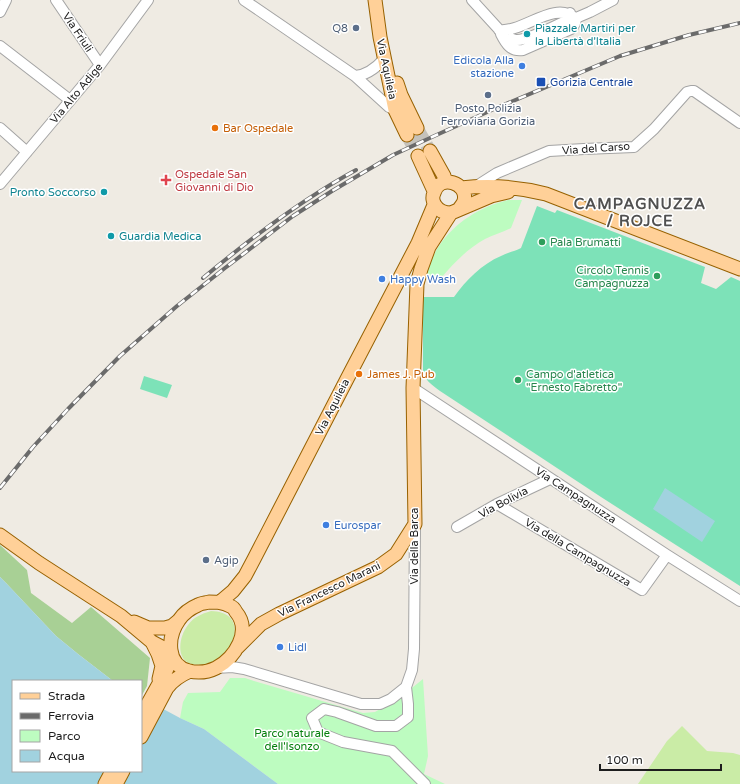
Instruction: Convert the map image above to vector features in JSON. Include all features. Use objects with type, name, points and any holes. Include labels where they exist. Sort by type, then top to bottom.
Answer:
[{"type":"main road","name":"Via Aquileia","points":[[375,0],[380,37],[395,110],[412,132],[414,123],[401,95],[392,64],[380,0]]},
{"type":"main road","points":[[446,182],[444,176],[424,153],[434,191],[434,205],[442,212],[455,211],[491,196],[517,189]]},
{"type":"main road","points":[[434,191],[439,185],[446,182],[454,183],[461,188],[464,194],[464,202],[455,211]]},
{"type":"main road","points":[[461,188],[501,187],[546,194],[740,270]]},
{"type":"main road","name":"Via Aquileia","points":[[220,602],[233,591],[245,576],[418,243],[434,205]]},
{"type":"main road","name":"Via della Barca","points":[[415,524],[414,388],[417,284],[429,247],[455,211]]},
{"type":"main road","name":"Via Francesco Marani","points":[[237,648],[261,624],[378,567],[396,554],[415,524]]},
{"type":"main road","points":[[0,535],[39,563],[121,616],[152,642],[172,655],[178,665],[184,670],[195,672],[208,671],[217,668],[232,655],[241,639],[242,627],[240,616],[232,606],[220,602],[209,602],[197,605],[172,626],[165,628],[148,628],[121,616]]},
{"type":"main road","points":[[142,735],[163,686],[165,673],[172,655],[171,642],[173,633],[178,621]]},
{"type":"main road","points":[[152,642],[162,666],[163,686]]},
{"type":"main road","points":[[142,715],[163,686],[172,682],[182,674],[190,671]]},
{"type":"main road","points":[[104,784],[111,772]]},
{"type":"main road","points":[[116,784],[122,772]]},
{"type":"street","points":[[0,12],[6,0]]},
{"type":"street","name":"Via Friuli","points":[[56,0],[100,65]]},
{"type":"street","name":"Via Alto Adige","points":[[0,184],[100,65],[148,0]]},
{"type":"street","points":[[244,0],[355,76],[389,107],[395,110]]},
{"type":"street","points":[[472,0],[504,35],[508,38],[517,40],[525,39],[568,20],[573,16],[590,12],[612,0]]},
{"type":"street","points":[[499,30],[503,31],[513,28],[553,11],[562,12],[573,16]]},
{"type":"street","points":[[0,46],[70,100]]},
{"type":"street","points":[[355,76],[368,73],[378,66],[384,59]]},
{"type":"street","name":"Via del Carso","points":[[475,187],[497,173],[548,151],[634,147],[654,129],[686,92],[694,91],[740,123]]},
{"type":"street","points":[[0,128],[27,152]]},
{"type":"street","name":"Via Campagnuzza","points":[[414,388],[667,555],[740,601]]},
{"type":"street","name":"Via Bolivia","points":[[457,527],[497,504],[550,478]]},
{"type":"street","name":"Via della Campagnuzza","points":[[497,504],[642,590],[667,555]]},
{"type":"street","name":"Via della Barca","points":[[406,687],[412,670],[414,649],[415,524]]},
{"type":"street","points":[[217,668],[232,667],[244,669],[361,704],[380,704],[391,699],[406,687]]},
{"type":"street","points":[[406,687],[408,716],[396,726],[376,726],[324,709],[312,718],[318,732],[343,742],[392,751],[425,784]]},
{"type":"green space","points":[[508,200],[522,200],[511,228],[485,239],[472,247],[441,278],[425,277],[437,249],[445,237],[460,223],[478,211]]},
{"type":"green space","points":[[537,206],[555,213],[557,210],[705,267],[701,283],[716,289],[731,277],[740,281],[740,586],[440,391],[425,377],[423,370],[423,297],[454,297],[469,279],[487,263],[521,248]]},
{"type":"green space","points":[[144,376],[172,385],[167,398],[140,389]]},
{"type":"green space","points":[[0,545],[27,570],[31,593],[72,623],[91,607],[150,658],[147,686],[142,695],[142,680],[112,680],[56,636],[0,577]]},
{"type":"green space","points":[[211,611],[225,614],[232,621],[235,630],[232,641],[226,651],[217,659],[205,664],[192,664],[187,662],[181,653],[180,647],[182,635],[188,625],[195,618]]},
{"type":"green space","name":"Parco naturale dell'Isonzo","points":[[230,678],[245,678],[363,713],[375,712],[402,696],[423,679],[428,756],[424,774],[445,784],[278,784],[204,729],[180,718],[183,702],[188,693],[220,692]]},
{"type":"green space","points":[[682,726],[707,751],[740,755],[740,784],[638,784],[667,741]]},
{"type":"water","points":[[665,488],[715,521],[702,542],[653,509]]},
{"type":"water","points":[[0,577],[56,636],[112,680],[12,680],[12,772],[142,772],[142,698],[204,729],[278,784],[0,784]]},
{"type":"tunnel","points":[[417,128],[430,151]]},
{"type":"tunnel","points":[[407,135],[418,156]]},
{"type":"railway","points":[[0,488],[33,447],[120,356],[177,306],[225,268],[293,216],[332,191],[393,155],[494,109],[620,56],[689,35],[740,23]]},
{"type":"railway","points":[[203,278],[239,248],[277,220],[356,170]]},
{"type":"place","name":"Q8","points":[[356,28]]},
{"type":"place","name":"Piazzale Martiri per la Libertà d'Italia","points":[[527,34]]},
{"type":"place","name":"Edicola Alla stazione","points":[[522,66]]},
{"type":"place","name":"Gorizia Centrale","points":[[541,82]]},
{"type":"place","name":"Posto Polizia Ferroviaria Gorizia","points":[[488,95]]},
{"type":"place","name":"Bar Ospedale","points":[[215,128]]},
{"type":"place","name":"Ospedale San Giovanni di Dio","points":[[166,180]]},
{"type":"place","name":"Pronto Soccorso","points":[[104,192]]},
{"type":"place","name":"Guardia Medica","points":[[111,236]]},
{"type":"place","name":"Pala Brumatti","points":[[542,242]]},
{"type":"place","name":"Circolo Tennis Campagnuzza","points":[[657,276]]},
{"type":"place","name":"Happy Wash","points":[[382,279]]},
{"type":"place","name":"James J. Pub","points":[[359,374]]},
{"type":"place","name":"Campo d'atletica \"Ernesto Fabretto\"","points":[[518,380]]},
{"type":"place","name":"Eurospar","points":[[326,525]]},
{"type":"place","name":"Agip","points":[[206,560]]},
{"type":"place","name":"Lidl","points":[[280,647]]},
{"type":"district","name":"CAMPAGNUZZA / ROJCE","points":[[640,212]]}]
